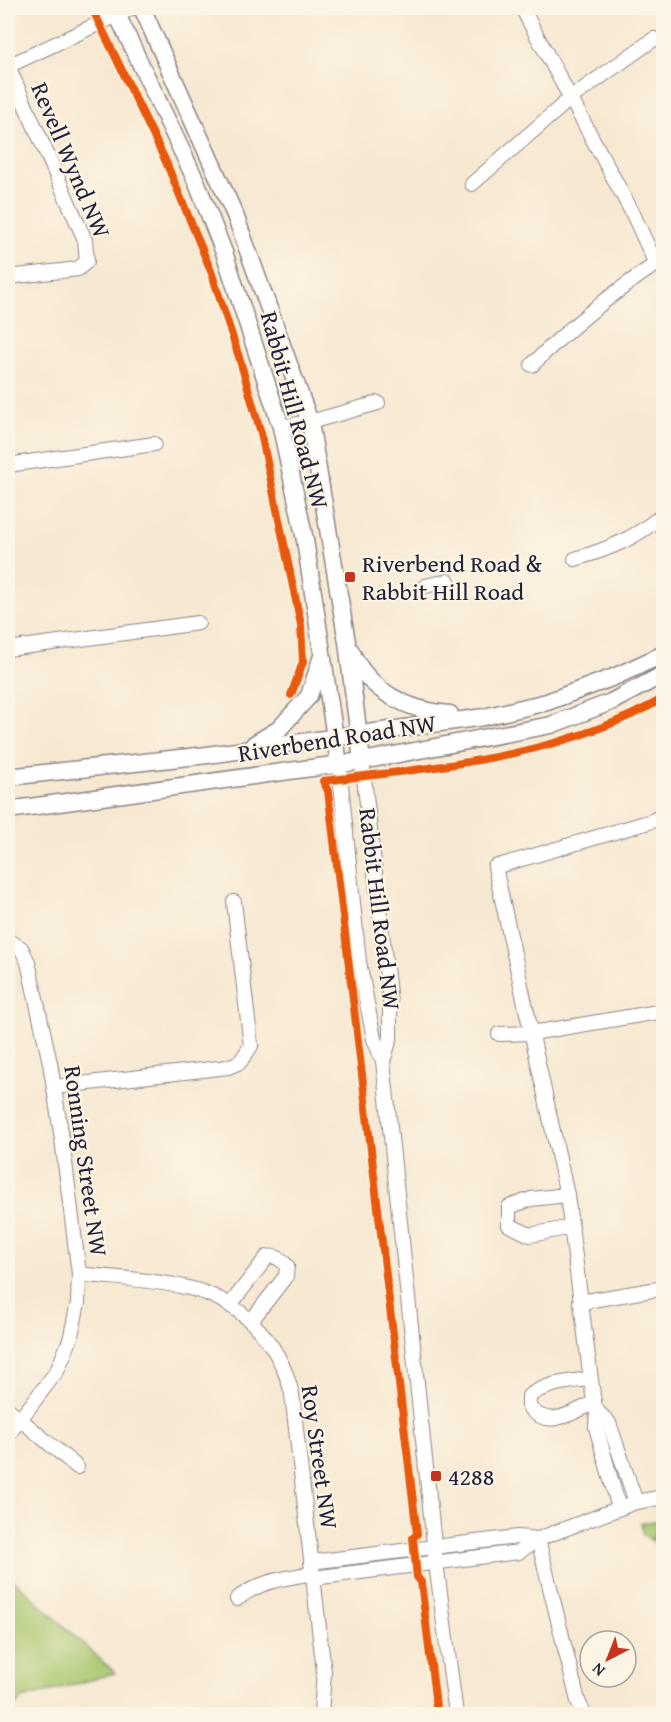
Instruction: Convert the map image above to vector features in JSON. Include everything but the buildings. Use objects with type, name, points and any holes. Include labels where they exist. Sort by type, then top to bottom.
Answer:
[{"type":"main road","name":"Rabbit Hill Road NW","points":[[142,8],[235,215],[310,422],[347,642],[362,761]]},
{"type":"main road","name":"Rabbit Hill Road NW","points":[[121,10],[196,181],[225,255],[281,427],[305,540],[339,764]]},
{"type":"main road","points":[[347,642],[357,665],[384,694],[429,712],[484,717]]},
{"type":"main road","points":[[248,748],[279,729],[309,696],[323,650]]},
{"type":"main road","name":"Riverbend Road NW","points":[[8,777],[207,755],[484,717],[547,702],[614,677],[663,654]]},
{"type":"main road","name":"Riverbend Road NW","points":[[8,810],[362,761],[551,725],[611,702],[663,674]]},
{"type":"street","points":[[522,8],[572,97],[660,266],[617,290],[554,343],[532,365]]},
{"type":"street","points":[[8,66],[121,10]]},
{"type":"street","points":[[472,184],[572,97],[654,39]]},
{"type":"street","name":"Revell Wynd NW","points":[[8,66],[86,240],[87,261],[78,269],[8,277]]},
{"type":"street","points":[[281,427],[310,422],[378,403]]},
{"type":"street","points":[[8,465],[153,444]]},
{"type":"street","points":[[575,559],[616,546],[649,526],[663,514]]},
{"type":"street","points":[[425,586],[448,581]]},
{"type":"street","points":[[8,649],[198,623]]},
{"type":"street","name":"Rabbit Hill Road NW","points":[[362,761],[390,1002],[390,1039],[383,1061]]},
{"type":"street","name":"Rabbit Hill Road NW","points":[[339,764],[359,962],[374,1039],[383,1061],[434,1546],[456,1714]]},
{"type":"street","points":[[620,1508],[596,1427],[596,1407],[589,1378],[567,1195],[495,867],[663,815]]},
{"type":"street","points":[[54,1087],[228,1066],[240,1062],[251,1046],[234,902]]},
{"type":"street","name":"Ronning Street NW","points":[[8,941],[21,948],[28,962],[54,1087],[79,1274],[75,1322],[64,1357],[51,1379],[8,1435]]},
{"type":"street","points":[[499,1034],[532,1033],[663,1011]]},
{"type":"street","points":[[567,1195],[531,1199],[509,1207],[509,1225],[530,1235],[572,1227]]},
{"type":"street","points":[[230,1305],[267,1257],[278,1257],[283,1260],[287,1266],[286,1276],[252,1321]]},
{"type":"street","name":"Roy Street NW","points":[[79,1274],[183,1286],[210,1295],[230,1305],[252,1321],[273,1348],[288,1379],[292,1394],[324,1672],[321,1714]]},
{"type":"street","points":[[580,1302],[663,1288]]},
{"type":"street","points":[[589,1378],[551,1385],[538,1390],[529,1396],[529,1407],[536,1415],[545,1419],[558,1418],[596,1407]]},
{"type":"street","points":[[596,1407],[609,1423],[636,1502]]},
{"type":"street","points":[[8,1410],[77,1467]]},
{"type":"street","points":[[312,1571],[436,1563],[519,1552],[538,1539],[636,1502],[663,1497]]},
{"type":"street","points":[[237,1599],[268,1581],[434,1546],[517,1537],[538,1539]]},
{"type":"street","points":[[538,1539],[578,1701],[584,1714]]},
{"type":"green space","points":[[663,1520],[663,1550],[643,1534],[641,1523]]},
{"type":"green space","points":[[663,1528],[663,1550],[650,1540]]},
{"type":"green space","points":[[8,1575],[115,1673],[22,1699],[8,1714]]},
{"type":"cycle path","points":[[92,8],[166,162],[211,271],[239,357],[261,433],[301,625],[303,662],[291,695]]},
{"type":"cycle path","points":[[437,1714],[421,1582],[417,1577],[413,1538],[417,1534],[328,791],[323,781],[455,764],[542,746],[584,734],[625,718],[664,698]]},
{"type":"place","name":"Riverbend Road & Rabbit Hill Road","points":[[350,577]]},
{"type":"place","name":"4288","points":[[436,1476]]}]
